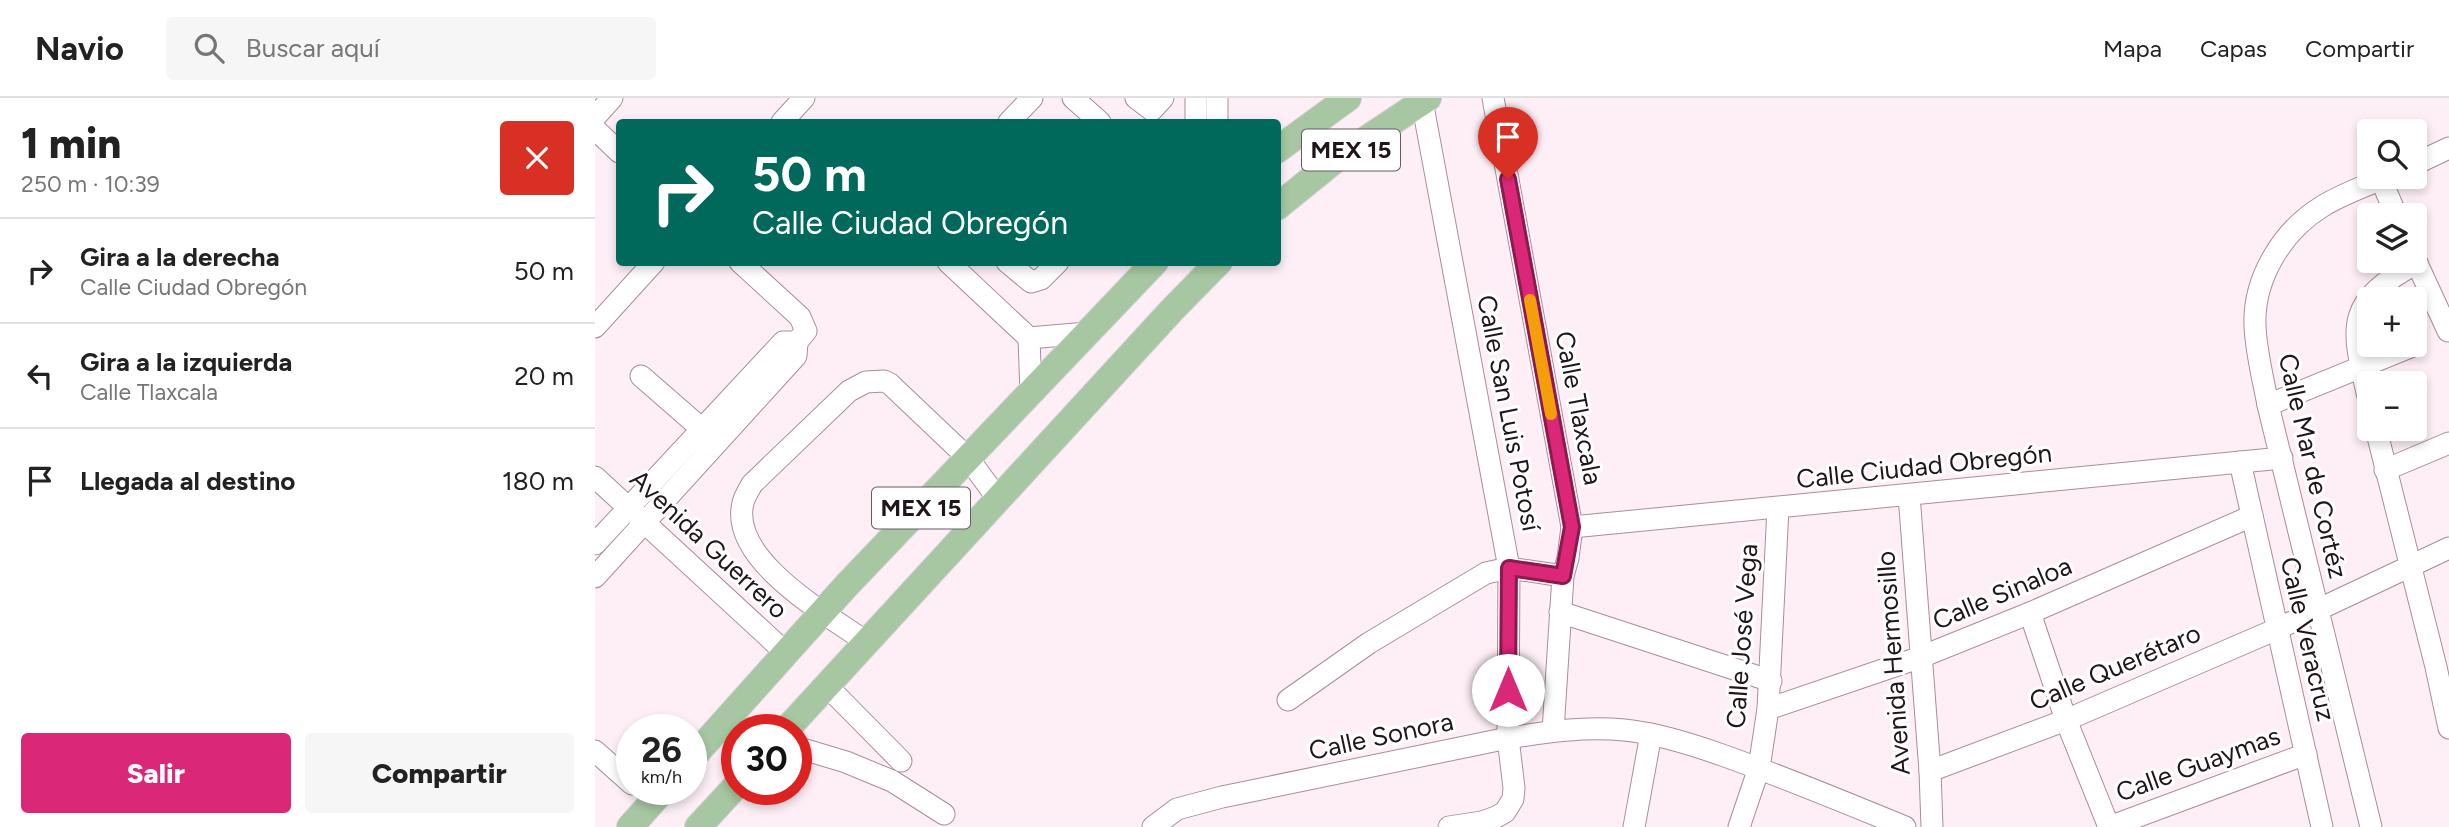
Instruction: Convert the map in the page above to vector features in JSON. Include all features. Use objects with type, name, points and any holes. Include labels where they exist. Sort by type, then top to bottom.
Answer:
[{"type":"main road","name":"MEX 15","points":[[1281,147],[1348,98]]},
{"type":"main road","name":"MEX 15","points":[[1281,204],[1335,160],[1425,100]]},
{"type":"main road","name":"MEX 15","points":[[707,740],[823,612],[1151,266]]},
{"type":"main road","name":"MEX 15","points":[[801,714],[1215,266]]},
{"type":"main road","points":[[698,827],[721,802]]},
{"type":"main road","points":[[630,827],[644,805]]},
{"type":"street","points":[[595,117],[612,98]]},
{"type":"street","points":[[785,119],[804,98]]},
{"type":"street","points":[[1073,98],[1097,119]]},
{"type":"street","points":[[1195,119],[1196,98]]},
{"type":"street","points":[[1217,98],[1217,119]]},
{"type":"street","name":"Calle Tlaxcala","points":[[1493,98],[1572,527],[1563,576],[1553,731]]},
{"type":"street","name":"Calle San Luis Potosí","points":[[1425,100],[1509,568],[1508,738],[1513,799],[1504,812],[1482,822],[1450,827]]},
{"type":"street","points":[[595,129],[616,149]]},
{"type":"street","points":[[2427,158],[2449,148]]},
{"type":"street","name":"Calle Mar de Cortéz","points":[[2359,189],[2323,205],[2295,226],[2265,273],[2257,297],[2254,323],[2256,349],[2268,405],[2371,827]]},
{"type":"street","points":[[595,327],[650,266]]},
{"type":"street","points":[[595,544],[629,507],[796,356],[797,342],[806,331],[800,317],[744,266]]},
{"type":"street","points":[[952,266],[1029,338],[1031,393]]},
{"type":"street","points":[[1012,266],[1031,282],[1041,279],[1054,266]]},
{"type":"street","points":[[2362,371],[2355,338],[2362,307],[2372,293],[2397,273]]},
{"type":"street","points":[[2422,273],[2449,331],[2427,340]]},
{"type":"street","points":[[1029,338],[1087,333]]},
{"type":"street","points":[[2268,405],[2384,357]]},
{"type":"street","points":[[641,376],[709,435]]},
{"type":"street","points":[[866,642],[769,570],[749,545],[741,515],[743,502],[753,484],[849,391],[866,382],[884,381],[898,390],[968,458],[997,499]]},
{"type":"street","points":[[595,577],[645,521],[709,435]]},
{"type":"street","points":[[2379,441],[2411,565],[2443,664],[2449,727]]},
{"type":"street","points":[[2385,470],[2449,443]]},
{"type":"street","name":"Calle Ciudad Obregón","points":[[1572,527],[2282,458]]},
{"type":"street","name":"Calle Veracruz","points":[[2240,462],[2322,827]]},
{"type":"street","name":"Avenida Guerrero","points":[[595,477],[786,653]]},
{"type":"street","name":"Avenida Hermosillo","points":[[1909,495],[1932,827]]},
{"type":"street","name":"Calle José Vega","points":[[1739,827],[1759,768],[1768,709],[1778,508]]},
{"type":"street","name":"Calle Sinaloa","points":[[1768,709],[1921,657],[2030,613],[2252,516]]},
{"type":"street","name":"Calle Querétaro","points":[[1930,771],[2066,720],[2277,629],[2449,548]]},
{"type":"street","points":[[1289,700],[1369,643],[1493,570],[1509,568],[1563,576]]},
{"type":"street","points":[[1560,612],[1771,681]]},
{"type":"street","points":[[2030,613],[2066,720],[2109,827]]},
{"type":"street","points":[[827,685],[901,761]]},
{"type":"street","name":"Calle Sonora","points":[[1153,827],[1177,809],[1201,802],[1508,738],[1553,731],[1624,730],[1651,734],[1759,768],[1905,827]]},
{"type":"street","points":[[1634,827],[1651,734]]},
{"type":"street","points":[[595,751],[616,770]]},
{"type":"street","points":[[812,753],[882,777],[944,814]]},
{"type":"street","name":"Calle Guaymas","points":[[2109,827],[2306,754]]},
{"type":"slow traffic","points":[[1530,300],[1551,414]]},
{"type":"route","points":[[1508,179],[1572,527],[1563,576],[1509,568],[1508,690]]}]
